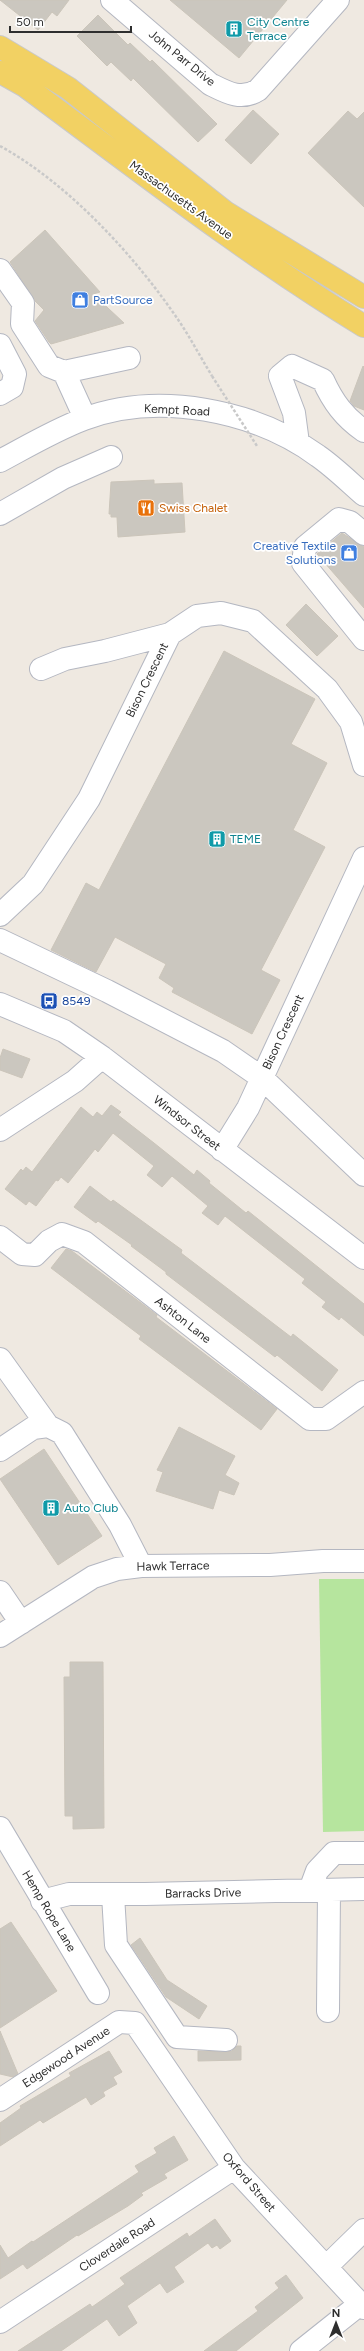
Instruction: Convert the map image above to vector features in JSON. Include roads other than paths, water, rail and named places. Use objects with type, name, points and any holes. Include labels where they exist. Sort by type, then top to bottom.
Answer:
[{"type":"main road","name":"Massachusetts Avenue","points":[[0,47],[68,88],[225,212],[364,297]]},
{"type":"main road","name":"Massachusetts Avenue","points":[[0,72],[25,86],[247,249],[364,326]]},
{"type":"street","name":"John Parr Drive","points":[[112,0],[210,84],[229,93],[243,96],[258,90],[338,0]]},
{"type":"street","points":[[0,270],[23,303],[22,324],[49,366],[64,372],[129,358]]},
{"type":"street","points":[[0,345],[15,374],[12,387],[0,394]]},
{"type":"street","points":[[298,443],[294,413],[280,376],[292,366],[323,380],[333,402],[349,420],[364,431]]},
{"type":"street","points":[[64,372],[85,418]]},
{"type":"street","name":"Kempt Road","points":[[0,461],[51,433],[85,418],[130,409],[159,407],[203,409],[240,416],[298,443],[318,456],[364,495]]},
{"type":"street","points":[[0,514],[64,478],[111,457]]},
{"type":"street","points":[[364,534],[350,522],[339,520],[305,547],[303,563],[364,639]]},
{"type":"street","name":"Bison Crescent","points":[[0,915],[34,884],[89,799],[170,634],[197,616],[221,613],[253,621],[327,689],[351,722],[364,765]]},
{"type":"street","points":[[41,669],[65,659],[106,651],[170,634]]},
{"type":"street","name":"Bison Crescent","points":[[364,858],[262,1078],[364,1175]]},
{"type":"street","points":[[0,940],[107,991],[224,1051],[262,1078],[248,1108],[222,1150]]},
{"type":"street","name":"Windsor Street","points":[[0,1004],[64,1032],[102,1057],[364,1258]]},
{"type":"street","points":[[0,1130],[75,1081],[102,1057]]},
{"type":"street","name":"Ashton Lane","points":[[0,1237],[22,1254],[35,1255],[49,1241],[62,1234],[84,1242],[310,1419],[326,1419],[364,1392]]},
{"type":"street","points":[[0,1359],[48,1426],[62,1433],[120,1525],[141,1566]]},
{"type":"street","points":[[0,1450],[33,1428],[48,1426]]},
{"type":"street","name":"Hawk Terrace","points":[[0,1636],[93,1577],[117,1569],[141,1566],[270,1565],[323,1561],[364,1561]]},
{"type":"street","points":[[3,1602],[21,1623]]},
{"type":"street","name":"Hemp Rope Lane","points":[[0,1828],[98,1993]]},
{"type":"street","points":[[328,2011],[317,1871],[334,1853],[364,1853]]},
{"type":"street","name":"Barracks Drive","points":[[42,1901],[69,1894],[113,1895],[364,1889]]},
{"type":"street","points":[[113,1895],[116,1945],[177,2037],[226,2040]]},
{"type":"street","name":"Edgewood Avenue","points":[[0,2100],[119,2022],[135,2023]]},
{"type":"street","name":"Oxford Street","points":[[135,2023],[234,2168],[362,2306]]},
{"type":"street","name":"Cloverdale Road","points":[[0,2322],[234,2168]]},
{"type":"street","points":[[326,2267],[364,2230]]},
{"type":"street","points":[[301,2351],[362,2306]]},
{"type":"place","name":"City Centre Terrace","points":[[234,29]]},
{"type":"place","name":"PartSource","points":[[80,300]]},
{"type":"place","name":"Swiss Chalet","points":[[146,508]]},
{"type":"place","name":"Creative Textile Solutions","points":[[349,553]]},
{"type":"place","name":"TEME","points":[[217,839]]},
{"type":"place","name":"8549","points":[[49,1001]]},
{"type":"place","name":"Auto Club","points":[[51,1508]]}]
